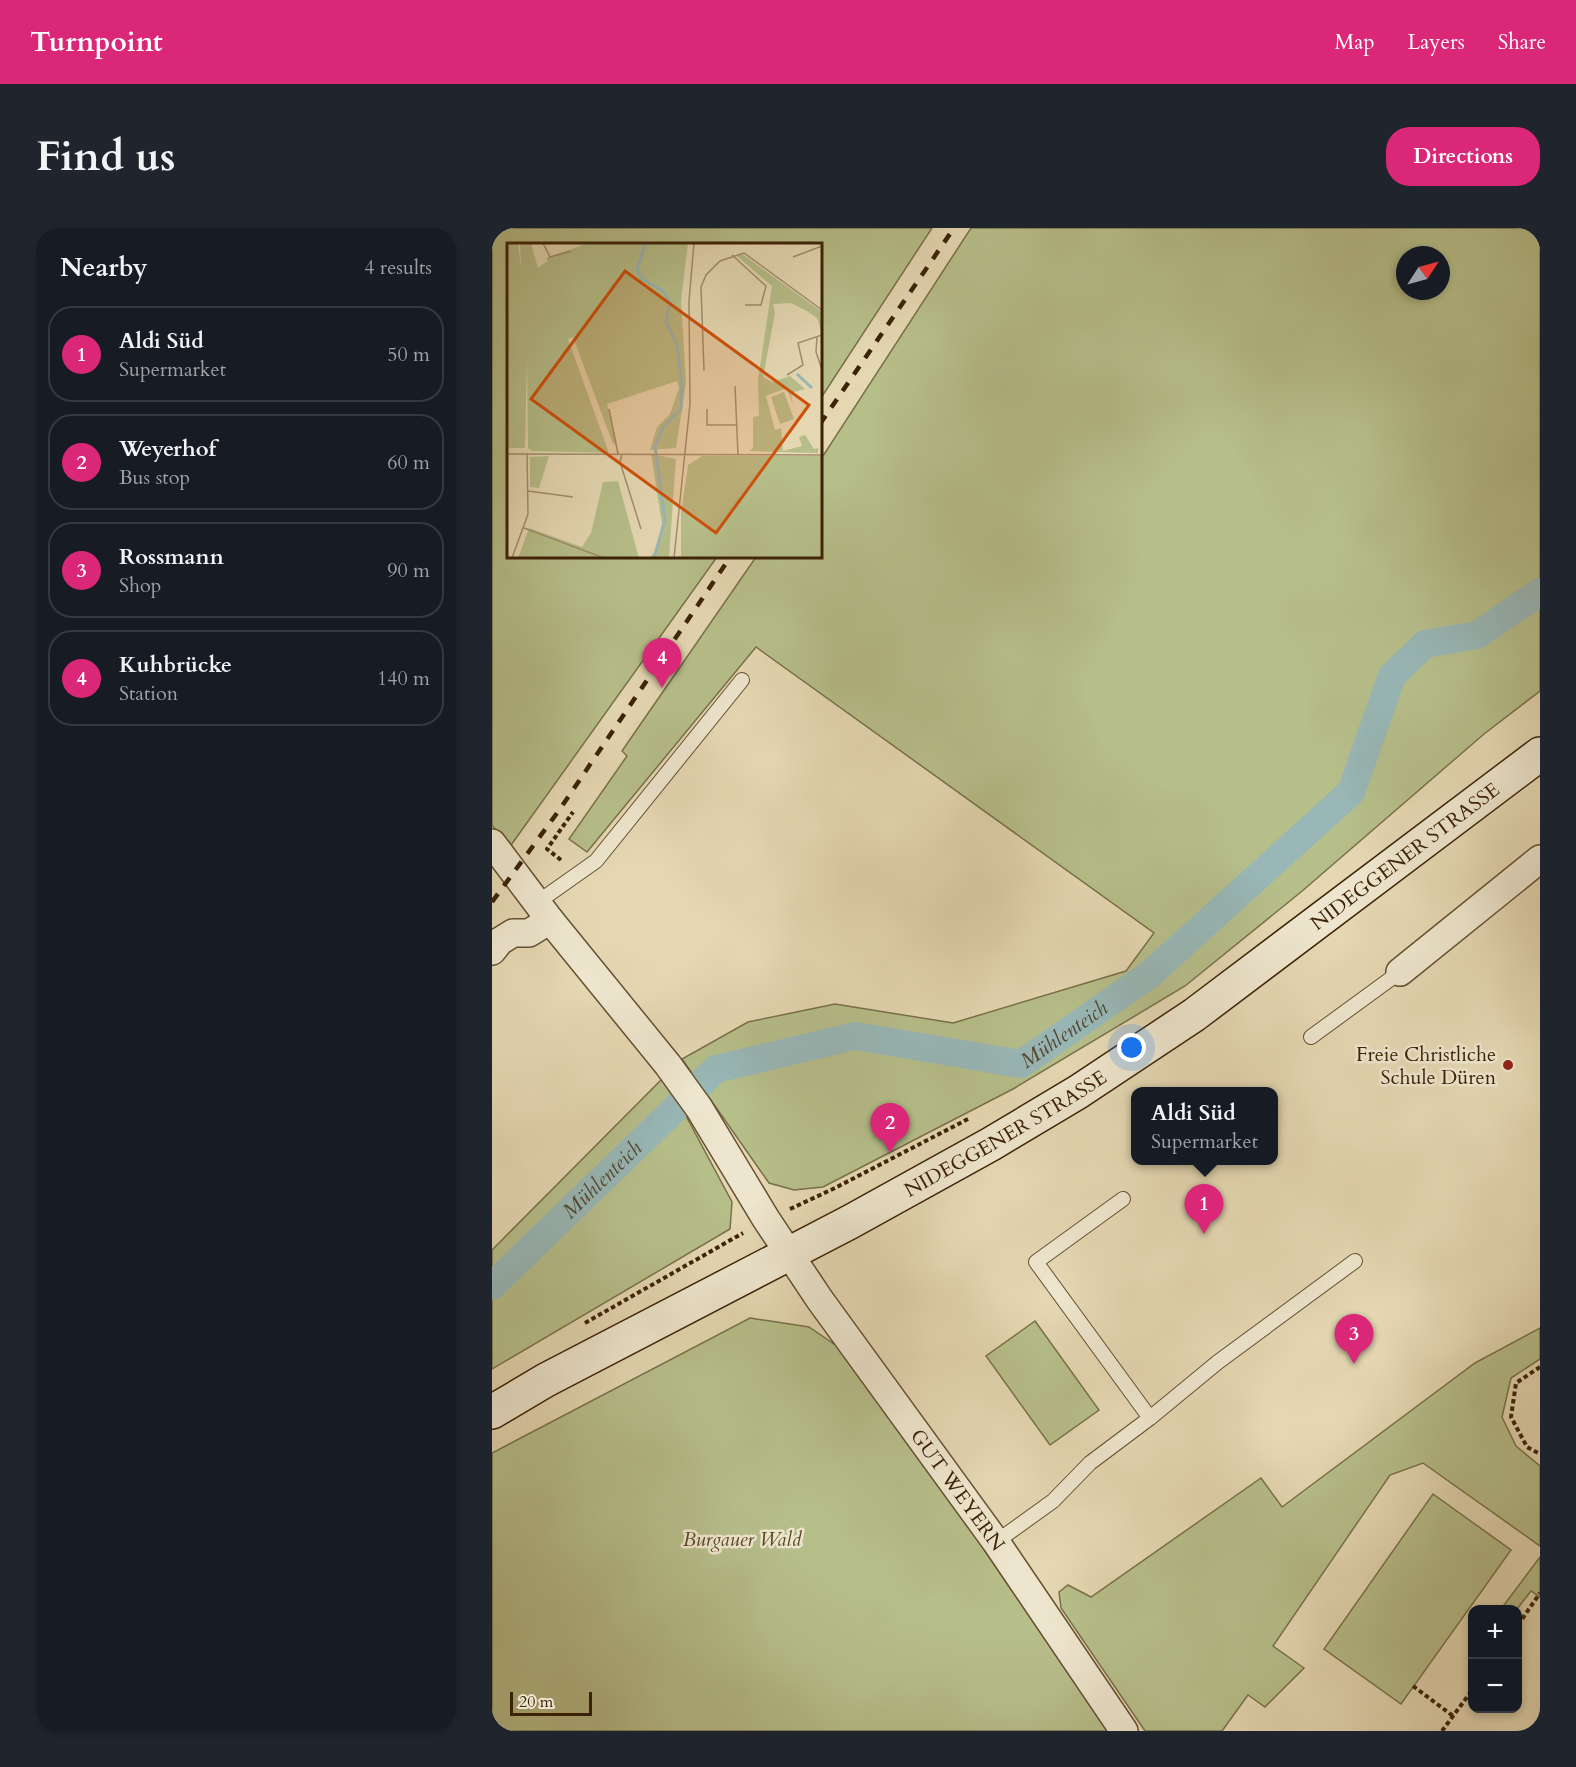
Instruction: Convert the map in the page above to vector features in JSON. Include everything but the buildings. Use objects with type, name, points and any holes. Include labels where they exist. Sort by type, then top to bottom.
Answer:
[{"type":"main road","name":"NIDEGGENER STRASSE","points":[[492,1412],[546,1380],[850,1222],[991,1144],[1078,1092],[1184,1021],[1540,754]]},
{"type":"street","name":"GUT WEYERN","points":[[492,843],[548,904],[699,1108],[789,1253],[865,1364],[996,1542],[1124,1731]]},
{"type":"street","points":[[1400,972],[1540,859]]},
{"type":"street","points":[[492,951],[500,941],[513,933],[529,933],[548,904]]},
{"type":"lane","points":[[548,904],[596,861],[742,680]]},
{"type":"lane","points":[[1311,1037],[1400,972]]},
{"type":"lane","points":[[1123,1199],[1036,1262],[1150,1418]]},
{"type":"lane","points":[[996,1542],[1053,1501],[1090,1463],[1150,1418],[1218,1362],[1354,1261]]},
{"type":"path","points":[[548,904],[548,877],[561,860],[547,849],[573,812]]},
{"type":"path","points":[[576,1328],[766,1219],[833,1189],[969,1119]]},
{"type":"path","points":[[1540,1367],[1516,1383],[1511,1417],[1527,1447],[1540,1454]]},
{"type":"path","points":[[1522,1619],[1540,1593]]},
{"type":"path","points":[[1413,1686],[1453,1716]]},
{"type":"path","points":[[1442,1731],[1468,1696]]},
{"type":"green space","points":[[492,228],[932,228],[822,396],[822,243],[507,243],[507,558],[716,558],[509,848],[492,825]]},
{"type":"green space","points":[[971,228],[1540,228],[1540,691],[1484,734],[1301,892],[1185,986],[1013,1089],[823,1187],[794,1190],[769,1183],[682,1059],[748,1022],[835,1004],[953,1023],[1126,971],[1154,933],[756,647],[587,852],[569,839],[627,756],[622,751],[755,558],[822,558],[822,457]]},
{"type":"green space","points":[[662,1079],[686,1116],[732,1202],[730,1229],[492,1369],[492,1250]]},
{"type":"green space","name":"Burgauer Wald","points":[[750,1318],[809,1327],[850,1355],[1109,1731],[492,1731],[492,1453]]},
{"type":"green space","points":[[1035,1321],[1099,1410],[1050,1445],[986,1356]]},
{"type":"green space","points":[[1540,1328],[1540,1359],[1511,1378],[1502,1417],[1516,1446],[1540,1466],[1540,1546],[1423,1463],[1390,1475],[1273,1646],[1304,1668],[1265,1707],[1248,1695],[1222,1731],[1145,1731],[1061,1608],[1059,1592],[1068,1585],[1091,1597],[1261,1478],[1282,1507],[1475,1363]]},
{"type":"green space","points":[[1433,1494],[1511,1550],[1472,1605],[1468,1605],[1468,1610],[1401,1704],[1324,1649]]},
{"type":"green space","points":[[1540,1557],[1540,1597],[1531,1591],[1520,1605],[1504,1605]]},
{"type":"waterway","name":"Mühlenteich","points":[[492,1286],[716,1069],[855,1036],[1021,1064],[1149,975],[1351,792],[1392,676],[1425,644],[1477,635],[1540,592]]},
{"type":"railway","points":[[822,421],[954,228]]},
{"type":"railway","points":[[492,902],[560,809],[730,558]]},
{"type":"place","name":"Kuhbrücke","points":[[662,688]]},
{"type":"place","name":"Freie Christliche Schule Düren","points":[[1508,1065]]},
{"type":"place","name":"Weyerhof","points":[[890,1153]]},
{"type":"place","name":"Aldi Süd","points":[[1204,1234]]},
{"type":"place","name":"Rossmann","points":[[1354,1364]]}]
